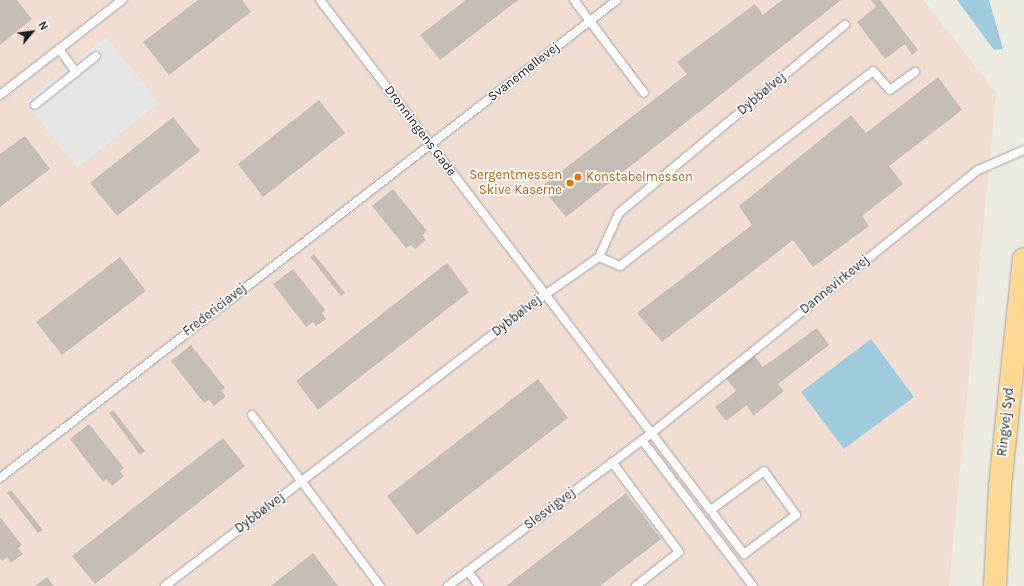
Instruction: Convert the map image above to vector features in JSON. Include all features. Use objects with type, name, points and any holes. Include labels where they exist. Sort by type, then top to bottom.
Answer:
[{"type":"main road","name":"Ringvej Syd","points":[[995,586],[1000,486],[1024,259]]},
{"type":"lane","points":[[0,95],[122,0]]},
{"type":"lane","name":"Dronningens Gade","points":[[320,0],[653,432],[711,510],[744,554],[796,515],[764,471],[711,510]]},
{"type":"lane","points":[[574,0],[644,93]]},
{"type":"lane","name":"Svanemøllevej","points":[[431,144],[614,1]]},
{"type":"lane","name":"Dybbølvej","points":[[165,586],[546,294],[598,258],[619,213],[845,25]]},
{"type":"lane","points":[[59,49],[76,72]]},
{"type":"lane","points":[[35,105],[96,56]]},
{"type":"lane","points":[[598,258],[620,266],[873,71],[890,90],[915,72]]},
{"type":"lane","name":"Fredericiavej","points":[[0,478],[431,144]]},
{"type":"lane","name":"Dannevirkevej","points":[[653,432],[978,170],[1024,150]]},
{"type":"lane","points":[[252,416],[380,586]]},
{"type":"lane","name":"Slesvigvej","points":[[448,586],[653,432]]},
{"type":"lane","points":[[642,440],[753,586]]},
{"type":"lane","points":[[612,462],[680,552],[636,586]]},
{"type":"lane","points":[[468,571],[478,586]]},
{"type":"shaded area","points":[[0,0],[923,0],[996,93],[949,586],[0,586]]},
{"type":"shaded area","points":[[106,37],[159,103],[77,168],[25,102]]},
{"type":"water","points":[[957,0],[989,0],[1003,49],[994,50]]},
{"type":"water","points":[[871,339],[914,397],[844,449],[801,392]]},
{"type":"building","points":[[0,0],[17,0],[32,19],[0,45]]},
{"type":"building","points":[[198,0],[242,0],[251,12],[169,75],[143,42]]},
{"type":"building","points":[[466,0],[518,0],[440,60],[420,35]]},
{"type":"building","points":[[782,0],[841,0],[566,217],[541,187],[687,74],[677,62],[755,4],[763,15]]},
{"type":"building","points":[[871,0],[880,0],[918,50],[912,55],[905,44],[885,59],[857,22],[876,7]]},
{"type":"building","points":[[938,77],[962,110],[889,166],[903,184],[862,216],[869,226],[813,267],[793,240],[662,342],[637,313],[752,225],[739,206],[851,115],[866,133]]},
{"type":"building","points":[[319,100],[345,133],[263,197],[238,164]]},
{"type":"building","points":[[173,117],[200,151],[117,216],[90,183]]},
{"type":"building","points":[[25,136],[50,169],[0,207],[0,154]]},
{"type":"building","points":[[393,189],[427,231],[422,235],[426,240],[415,249],[411,245],[406,248],[372,206]]},
{"type":"building","points":[[314,254],[345,293],[341,296],[310,257]]},
{"type":"building","points":[[120,257],[146,291],[62,355],[36,322]]},
{"type":"building","points":[[447,263],[469,292],[318,410],[296,381]]},
{"type":"building","points":[[293,269],[325,310],[322,313],[326,319],[316,326],[313,322],[306,327],[273,284]]},
{"type":"building","points":[[817,328],[829,345],[778,384],[784,391],[753,416],[747,405],[726,421],[715,407],[736,391],[726,378],[754,356],[763,367]]},
{"type":"building","points":[[191,345],[225,388],[221,391],[226,396],[214,406],[209,400],[204,403],[171,361]]},
{"type":"building","points":[[538,379],[568,418],[417,535],[387,496]]},
{"type":"building","points":[[113,410],[145,451],[140,455],[109,413]]},
{"type":"building","points":[[89,424],[124,468],[120,471],[124,476],[112,486],[106,479],[103,482],[70,439]]},
{"type":"building","points":[[223,438],[245,466],[95,584],[72,556]]},
{"type":"building","points":[[11,490],[43,530],[38,533],[7,493]]},
{"type":"building","points":[[626,493],[661,539],[600,586],[506,586]]},
{"type":"building","points":[[0,517],[22,545],[18,548],[23,554],[11,563],[7,557],[2,561],[0,558]]},
{"type":"building","points":[[313,553],[338,586],[271,586]]},
{"type":"building","points":[[47,577],[54,586],[35,586]]},
{"type":"place","name":"Konstabelmessen","points":[[578,177]]},
{"type":"place","name":"Sergentmessen Skive Kaserne","points":[[570,183]]}]
